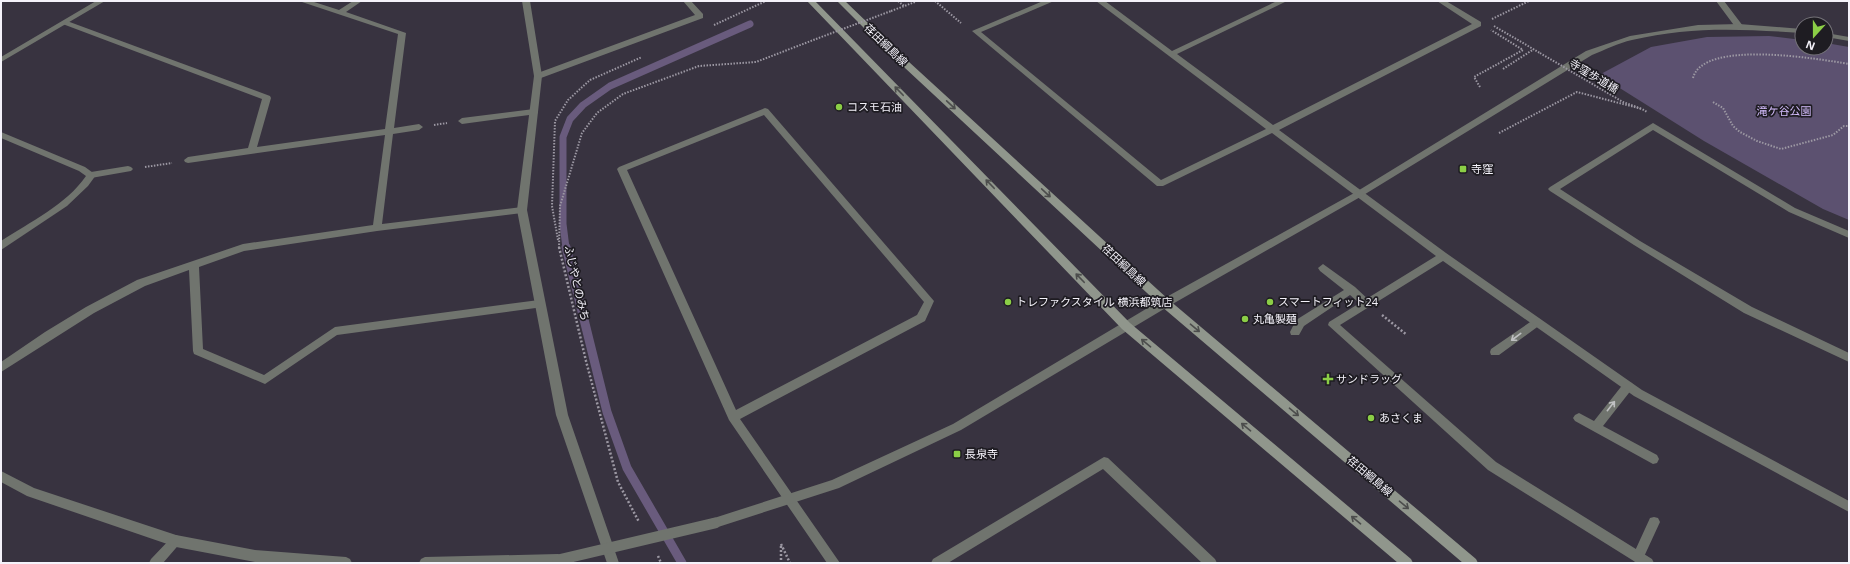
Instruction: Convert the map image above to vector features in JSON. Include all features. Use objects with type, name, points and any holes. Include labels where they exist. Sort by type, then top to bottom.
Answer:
[{"type":"main road","name":"荏田綱島線","points":[[811,1],[1126,326],[1407,563]]},
{"type":"main road","name":"荏田綱島線","points":[[841,1],[894,53],[1165,303],[1472,563]]},
{"type":"street","points":[[1,60],[101,1]]},
{"type":"street","points":[[303,1],[402,33],[377,228]]},
{"type":"street","points":[[340,13],[358,1]]},
{"type":"street","points":[[526,1],[538,76],[522,210],[539,304],[562,415],[613,563]]},
{"type":"street","points":[[538,76],[700,16],[687,1]]},
{"type":"street","points":[[1050,1],[976,31],[1160,184],[1273,129],[1482,22]]},
{"type":"street","points":[[1100,1],[1443,256],[1638,393],[1849,507]]},
{"type":"street","points":[[1171,54],[1283,1]]},
{"type":"street","points":[[1441,1],[1482,22]]},
{"type":"street","points":[[1720,1],[1739,26]]},
{"type":"street","points":[[64,23],[267,98],[252,150]]},
{"type":"street","points":[[425,563],[558,560],[715,523],[835,484],[957,427],[1165,303],[1359,194],[1560,73],[1589,53],[1630,38],[1698,26],[1739,26],[1794,30]]},
{"type":"street","points":[[1834,36],[1849,39]]},
{"type":"street","points":[[733,417],[921,318],[929,301],[765,111],[622,169],[733,417],[834,563]]},
{"type":"street","points":[[462,121],[534,112]]},
{"type":"street","points":[[1849,235],[1792,210],[1653,126],[1554,188],[1637,243],[1748,310],[1849,358]]},
{"type":"street","points":[[188,160],[419,127]]},
{"type":"street","points":[[1,136],[82,169],[91,175],[128,169]]},
{"type":"street","points":[[1,246],[73,196],[86,185],[91,175]]},
{"type":"street","points":[[1,368],[49,335],[90,310],[141,283],[243,248],[377,228],[522,210]]},
{"type":"street","points":[[1443,256],[1333,325],[1492,466],[1643,560],[1654,522]]},
{"type":"street","points":[[194,265],[198,351],[265,380],[335,331],[539,304]]},
{"type":"street","points":[[1323,268],[1367,303]]},
{"type":"street","points":[[1295,332],[1300,323],[1351,290]]},
{"type":"street","points":[[1495,352],[1536,322]]},
{"type":"street","points":[[1595,427],[1628,386]]},
{"type":"street","points":[[1579,418],[1653,458]]},
{"type":"street","points":[[937,563],[1104,462],[1211,563]]},
{"type":"street","points":[[1,476],[31,492],[176,541],[255,556],[346,563]]},
{"type":"street","points":[[155,563],[176,541]]},
{"type":"path","points":[[709,27],[766,1]]},
{"type":"path","points":[[898,1],[904,6],[915,1]]},
{"type":"path","points":[[936,1],[965,27],[976,31]]},
{"type":"path","points":[[1482,22],[1528,1]]},
{"type":"path","name":"ふじやとのみち","points":[[640,523],[618,482],[586,361],[559,248],[560,206],[582,133],[597,113],[623,94],[698,66],[756,62],[904,6]]},
{"type":"path","points":[[1480,87],[1474,77],[1523,50],[1482,22]]},
{"type":"path","name":"寺窪歩道橋","points":[[1493,25],[1623,102],[1642,109],[1577,92],[1499,133]]},
{"type":"path","points":[[1503,68],[1534,49]]},
{"type":"path","points":[[1693,78],[1695,70],[1703,64],[1718,59],[1750,54],[1811,58],[1849,64]]},
{"type":"path","points":[[559,248],[552,206],[555,122],[568,100],[590,80],[644,56]]},
{"type":"path","points":[[1713,102],[1723,108],[1733,126],[1740,132],[1757,141],[1781,149],[1833,135],[1844,126],[1849,126]]},
{"type":"path","points":[[419,127],[462,121]]},
{"type":"path","points":[[128,169],[188,160]]},
{"type":"path","points":[[1367,303],[1407,335]]},
{"type":"path","points":[[781,563],[782,544],[790,563]]},
{"type":"path","points":[[654,550],[661,563]]},
{"type":"green space","name":"滝ケ谷公園","points":[[1769,36],[1794,39],[1794,56],[1834,56],[1834,44],[1849,47],[1849,220],[1823,209],[1704,141],[1599,75],[1651,47],[1707,37]]},
{"type":"waterway","points":[[566,248],[563,224],[563,137],[570,119],[583,105],[610,86],[750,24]]},
{"type":"waterway","points":[[566,247],[607,412],[627,468],[682,563]]},
{"type":"place","name":"コスモ石油","points":[[839,107]]},
{"type":"place","name":"寺窪","points":[[1463,169]]},
{"type":"place","name":"トレファクスタイル 横浜都筑店","points":[[1008,302]]},
{"type":"place","name":"スマートフィット24","points":[[1270,302]]},
{"type":"place","name":"丸亀製麺","points":[[1245,319]]},
{"type":"place","name":"サンドラッグ","points":[[1328,379]]},
{"type":"place","name":"あさくま","points":[[1371,418]]},
{"type":"place","name":"長泉寺","points":[[957,454]]}]
